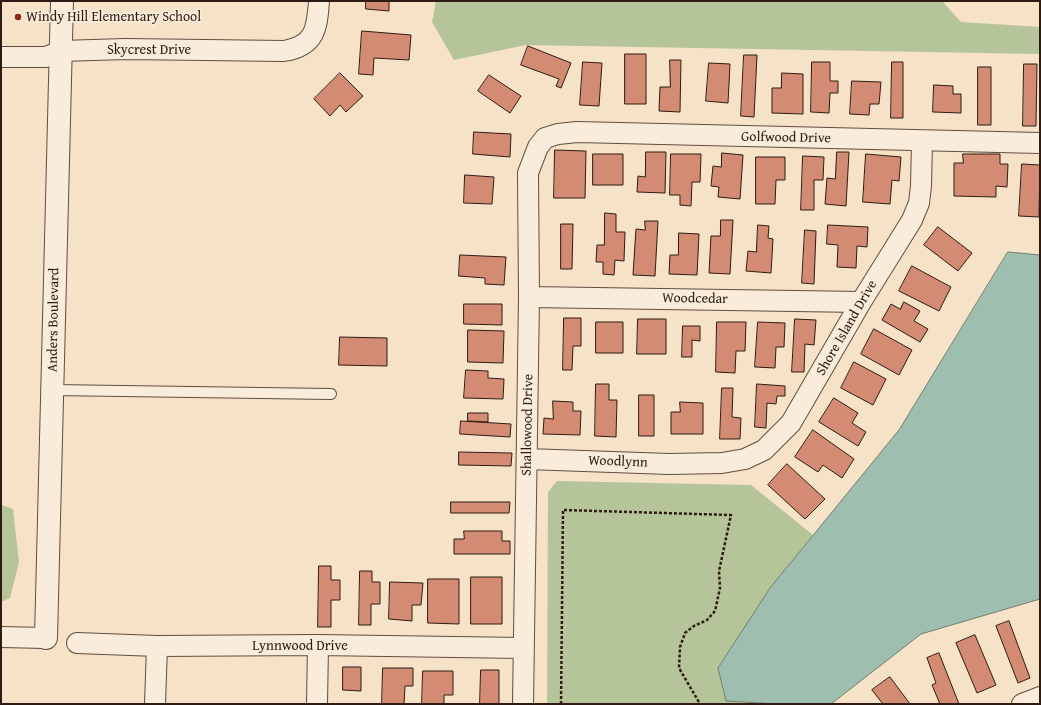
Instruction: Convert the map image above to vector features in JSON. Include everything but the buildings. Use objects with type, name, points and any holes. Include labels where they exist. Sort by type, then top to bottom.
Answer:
[{"type":"street","name":"Anders Boulevard","points":[[46,638],[62,1]]},
{"type":"street","name":"Skycrest Drive","points":[[1,57],[46,57],[61,51],[125,49],[256,52],[298,49],[314,34],[317,25],[319,1]]},
{"type":"street","name":"Golfwood Drive","points":[[538,147],[545,138],[558,134],[577,132],[1040,143]]},
{"type":"street","name":"Shore Island Drive","points":[[709,463],[722,463],[745,459],[758,453],[764,450],[791,423],[861,302],[912,220],[919,203],[922,141]]},
{"type":"street","name":"Shallowood Drive","points":[[523,704],[529,297],[528,173],[538,147]]},
{"type":"street","name":"Woodcedar","points":[[529,297],[861,302]]},
{"type":"street","name":"Woodlynn","points":[[527,459],[669,464],[709,463]]},
{"type":"street","points":[[1,637],[46,638]]},
{"type":"street","name":"Lynnwood Drive","points":[[77,643],[157,646],[318,645],[523,648]]},
{"type":"street","points":[[317,704],[318,645]]},
{"type":"street","points":[[155,704],[157,646]]},
{"type":"street","points":[[1022,704],[1040,697]]},
{"type":"lane","points":[[52,390],[331,394]]},
{"type":"path","points":[[561,704],[563,510],[732,514],[719,571],[720,588],[715,611],[707,620],[694,626],[686,633],[680,647],[679,668],[700,704]]},
{"type":"shaded area","points":[[436,1],[942,1],[961,22],[1040,27],[1040,54],[526,45],[454,60],[432,22]]},
{"type":"shaded area","points":[[1008,252],[1040,255],[1040,599],[921,634],[831,704],[777,704],[726,701],[718,668],[770,588],[899,430]]},
{"type":"shaded area","points":[[557,481],[751,485],[813,535],[770,588],[718,668],[726,701],[761,704],[547,704],[548,492]]},
{"type":"shaded area","points":[[1,505],[13,509],[19,562],[10,598],[1,602]]},
{"type":"place","name":"Windy Hill Elementary School","points":[[18,17]]}]
